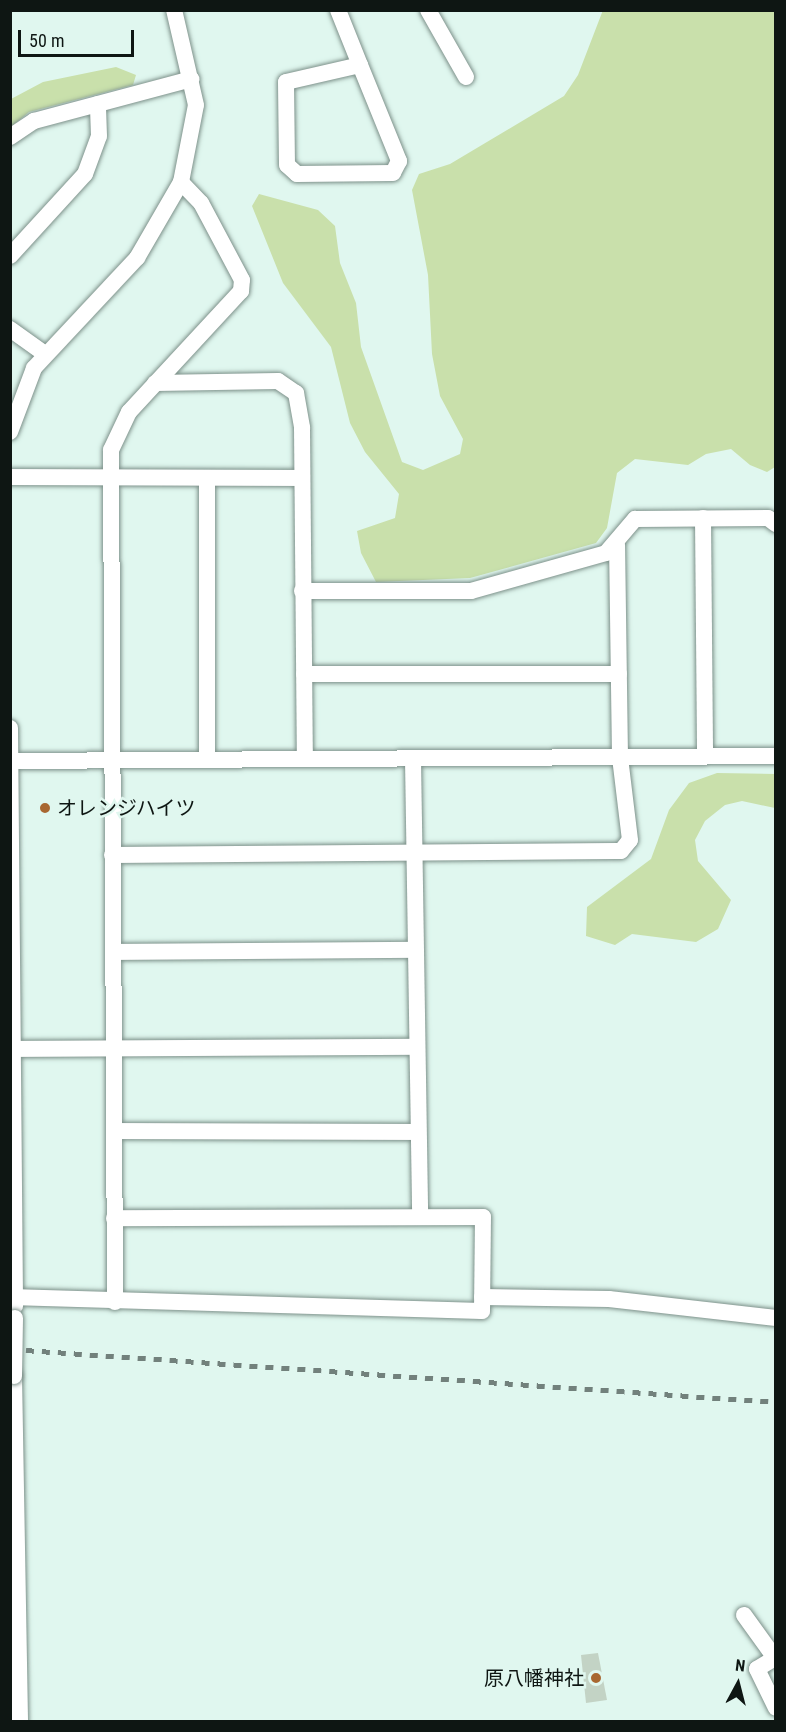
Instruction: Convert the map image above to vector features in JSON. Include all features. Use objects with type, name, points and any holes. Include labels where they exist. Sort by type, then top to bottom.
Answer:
[{"type":"street","points":[[10,432],[20,398],[45,354],[137,258],[181,182],[193,134],[192,79],[174,10]]},
{"type":"street","points":[[338,10],[399,161],[393,173],[297,174],[287,165],[286,82],[360,66]]},
{"type":"street","points":[[428,10],[466,77]]},
{"type":"street","points":[[10,137],[34,121],[192,79]]},
{"type":"street","points":[[10,256],[84,174],[99,136],[99,104]]},
{"type":"street","points":[[115,1302],[110,479],[117,432],[155,383],[241,291],[242,280],[201,203],[181,182]]},
{"type":"street","points":[[10,329],[45,354]]},
{"type":"street","points":[[155,383],[289,385],[296,393],[302,428],[305,757]]},
{"type":"street","points":[[10,477],[110,479],[301,477]]},
{"type":"street","points":[[207,478],[207,758]]},
{"type":"street","points":[[704,518],[705,756]]},
{"type":"street","points":[[302,591],[471,591],[586,561],[617,546],[635,519],[768,518],[776,524]]},
{"type":"street","points":[[112,855],[414,855],[621,851],[630,840],[620,757],[617,546]]},
{"type":"street","points":[[304,674],[619,674]]},
{"type":"street","points":[[10,728],[13,1298],[20,1722]]},
{"type":"street","points":[[11,761],[305,757],[413,759],[776,756]]},
{"type":"street","points":[[413,759],[420,1217]]},
{"type":"street","points":[[112,952],[415,950]]},
{"type":"street","points":[[12,1049],[416,1047]]},
{"type":"street","points":[[114,1131],[418,1132]]},
{"type":"street","points":[[13,1298],[482,1311],[483,1216],[114,1218]]},
{"type":"street","points":[[482,1297],[609,1299],[776,1318]]},
{"type":"street","points":[[744,1615],[775,1658],[758,1669],[776,1708]]},
{"type":"green space","points":[[603,10],[775,11],[775,467],[767,472],[750,465],[731,449],[706,454],[688,465],[635,459],[617,473],[607,528],[596,543],[470,578],[376,582],[361,553],[357,531],[395,518],[399,494],[365,452],[350,423],[331,347],[283,283],[252,206],[259,194],[318,210],[335,226],[340,263],[356,303],[361,347],[402,462],[423,470],[460,454],[463,439],[440,396],[432,354],[428,275],[412,190],[419,174],[450,164],[564,96],[578,75]]},
{"type":"green space","points":[[116,67],[136,75],[133,85],[29,112],[11,127],[11,99],[43,82]]},
{"type":"green space","points":[[717,773],[776,774],[775,808],[742,801],[725,805],[705,821],[695,840],[698,861],[731,900],[718,929],[696,942],[632,934],[615,945],[586,936],[587,907],[651,859],[669,810],[689,783]]},
{"type":"building","name":"原八幡神社","points":[[598,1653],[607,1700],[586,1703],[581,1655]]},
{"type":"railway","points":[[10,1349],[776,1402]]},
{"type":"place","name":"オレンジハイツ","points":[[45,808]]},
{"type":"place","name":"原八幡神社","points":[[596,1678]]}]
